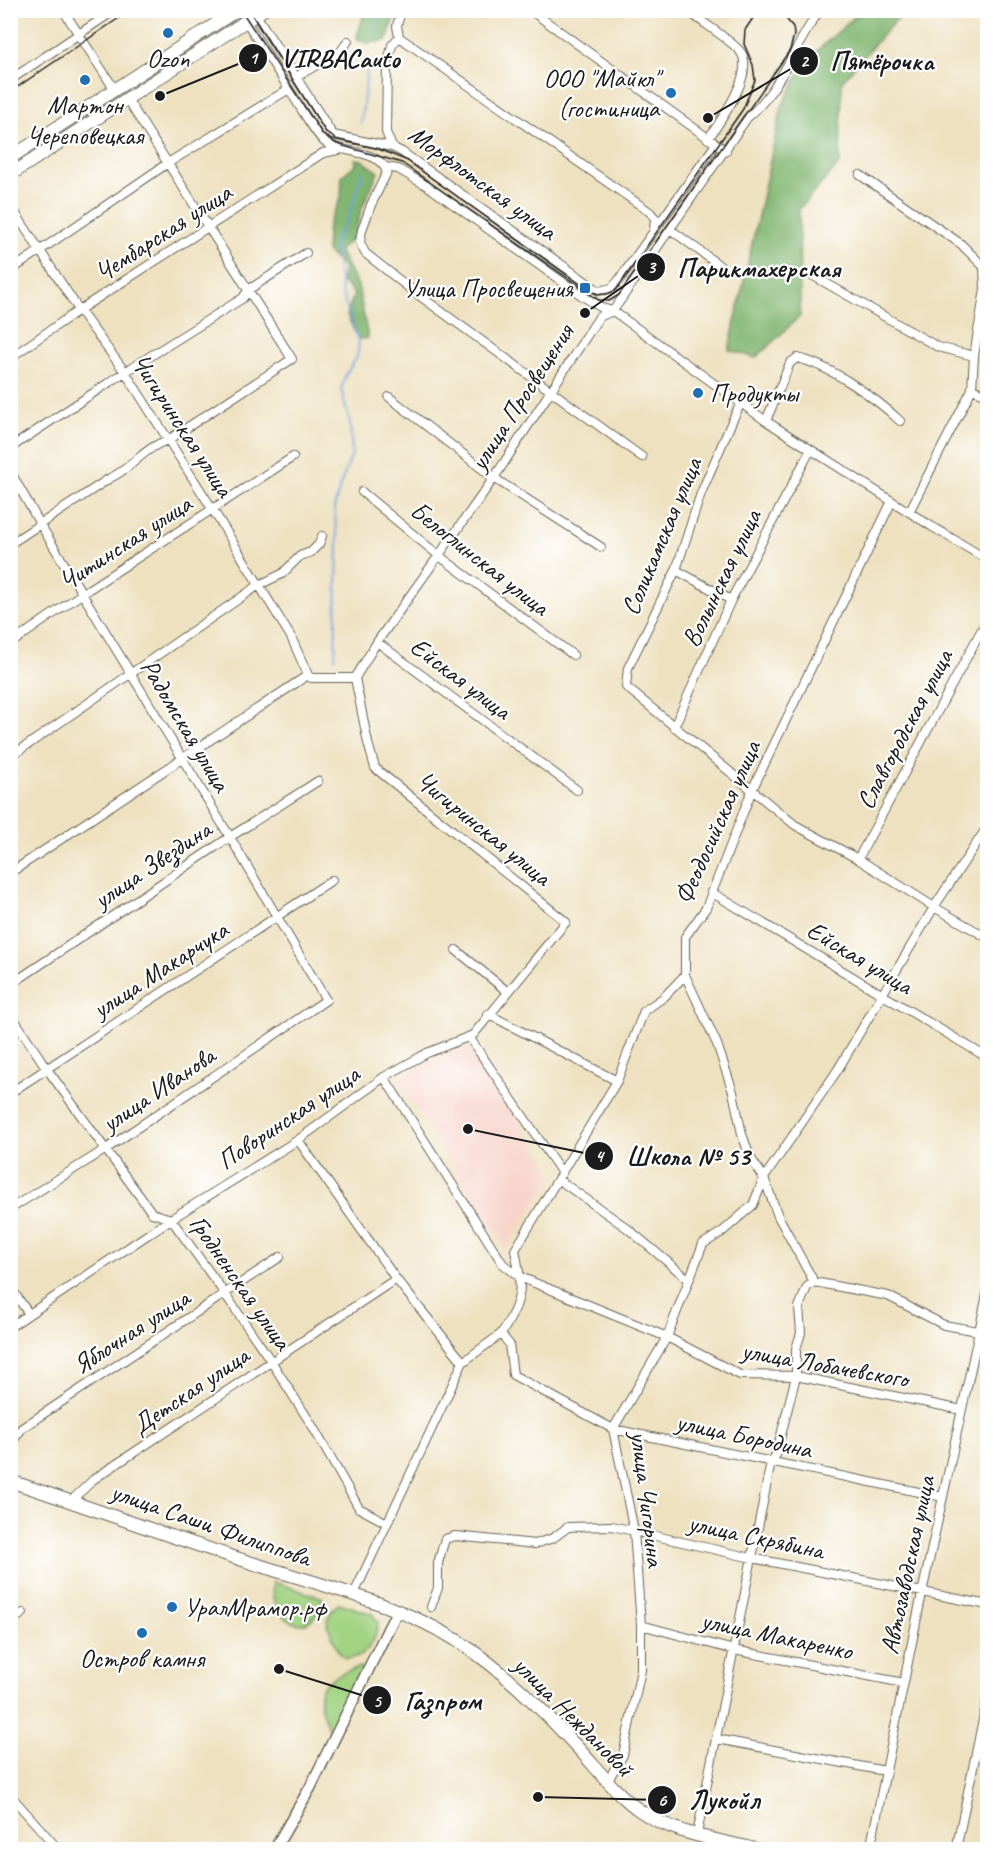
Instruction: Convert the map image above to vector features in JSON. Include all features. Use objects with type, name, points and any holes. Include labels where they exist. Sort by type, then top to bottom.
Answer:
[{"type":"highway","points":[[10,158],[237,10]]},
{"type":"highway","points":[[10,175],[255,15]]},
{"type":"highway","name":"улица Саши Филиппова","points":[[10,1481],[397,1611]]},
{"type":"highway","name":"улица Неждановой","points":[[397,1611],[461,1643],[500,1672],[560,1728],[608,1780],[640,1810],[665,1824],[759,1850]]},
{"type":"main road","points":[[274,1850],[310,1788],[397,1611]]},
{"type":"street","points":[[63,10],[115,90]]},
{"type":"street","points":[[10,80],[115,10]]},
{"type":"street","name":"Морфлотская улица","points":[[401,10],[397,26],[399,37],[392,45],[389,54],[386,83],[386,132],[392,147],[599,291],[612,288],[654,232]]},
{"type":"street","points":[[530,10],[726,151]]},
{"type":"street","points":[[654,232],[712,141],[742,79],[744,61],[740,51],[687,10]]},
{"type":"street","name":"улица Просвещения","points":[[355,678],[377,642],[494,478],[599,317],[613,310],[747,118],[769,95],[793,56],[805,30],[819,10]]},
{"type":"street","points":[[255,15],[333,135],[392,147]]},
{"type":"street","points":[[255,15],[288,87],[325,143],[378,159],[385,167],[387,172],[362,230],[360,242],[365,253],[404,285],[642,457]]},
{"type":"street","points":[[399,37],[650,212],[656,213],[671,208]]},
{"type":"street","points":[[296,77],[341,51],[348,41]]},
{"type":"street","points":[[10,271],[168,164],[288,87]]},
{"type":"street","points":[[10,544],[110,478],[121,474],[126,467],[159,443],[168,440],[292,359],[127,99]]},
{"type":"street","points":[[367,142],[377,140],[386,132]]},
{"type":"street","name":"Чембарская улица","points":[[10,358],[79,310],[323,153],[343,149]]},
{"type":"street","name":"Морфлотская улица","points":[[385,167],[398,169],[429,187],[581,295],[602,308],[613,310],[810,451],[987,560]]},
{"type":"street","points":[[860,175],[961,244],[984,267],[986,288],[974,356],[972,388],[909,512]]},
{"type":"street","name":"Чигиринская улица","points":[[10,205],[79,310],[125,372],[213,510],[291,637],[308,675]]},
{"type":"street","points":[[650,212],[656,223],[654,232]]},
{"type":"street","points":[[670,229],[720,266]]},
{"type":"street","points":[[10,448],[243,298],[248,290],[306,254]]},
{"type":"street","points":[[810,274],[938,347],[974,356]]},
{"type":"street","points":[[766,421],[790,363],[797,358],[829,370],[887,409],[900,421]]},
{"type":"street","points":[[972,388],[987,395]]},
{"type":"street","points":[[389,396],[494,478],[601,547]]},
{"type":"street","name":"Соликамская улица","points":[[674,727],[626,687],[628,668],[637,645],[676,570],[701,494],[741,403]]},
{"type":"street","name":"Волынская улица","points":[[674,727],[731,600],[810,451]]},
{"type":"street","name":"Читинская улица","points":[[10,644],[293,457]]},
{"type":"street","name":"Радомская улица","points":[[10,471],[326,1000]]},
{"type":"street","name":"Белоглинская улица","points":[[362,492],[438,555],[573,655]]},
{"type":"street","name":"Феодосийская улица","points":[[685,975],[685,938],[706,908],[752,790],[892,501]]},
{"type":"street","points":[[10,757],[259,585],[282,574],[300,556],[311,552],[319,544],[322,536]]},
{"type":"street","points":[[676,570],[731,600]]},
{"type":"street","name":"Славгородская улица","points":[[858,859],[987,618]]},
{"type":"street","name":"Ейская улица","points":[[377,642],[577,790]]},
{"type":"street","points":[[10,873],[308,675],[311,678],[355,678]]},
{"type":"street","name":"Чигиринская улица","points":[[355,678],[365,732],[375,768],[566,922]]},
{"type":"street","points":[[674,727],[795,825],[858,859],[987,938]]},
{"type":"street","name":"улица Звездина","points":[[10,985],[230,837],[318,781]]},
{"type":"street","name":"улица Чигорина","points":[[608,1780],[623,1755],[641,1670],[641,1625],[634,1531],[613,1429],[666,1337],[703,1244],[722,1232],[753,1205],[764,1178],[837,1071],[934,907],[987,826]]},
{"type":"street","name":"улица Макарчука","points":[[10,1093],[332,880]]},
{"type":"street","name":"Ейская улица","points":[[711,892],[987,1058]]},
{"type":"street","name":"Поворинская улица","points":[[10,1327],[171,1219],[298,1140],[384,1077],[427,1053],[473,1035],[566,922]]},
{"type":"street","points":[[456,950],[508,992]]},
{"type":"street","points":[[353,1596],[463,1362],[501,1334],[518,1305],[520,1277],[515,1250],[617,1081],[645,1011],[664,997],[685,975],[717,1044],[733,1092],[742,1134],[750,1157],[764,1178],[778,1216],[814,1282]]},
{"type":"street","name":"улица Иванова","points":[[10,1209],[106,1149],[326,1000]]},
{"type":"street","name":"Гродненская улица","points":[[10,1012],[47,1069],[152,1214],[171,1219],[225,1294],[314,1427],[359,1508],[387,1523]]},
{"type":"street","points":[[488,1014],[617,1081]]},
{"type":"street","points":[[469,1036],[561,1177],[688,1279]]},
{"type":"street","points":[[384,1077],[503,1264],[520,1277]]},
{"type":"street","points":[[298,1140],[352,1213],[396,1279],[463,1362]]},
{"type":"street","name":"Яблочная улица","points":[[10,1445],[22,1428],[280,1257]]},
{"type":"street","name":"улица Лобачевского","points":[[520,1277],[666,1337],[740,1375],[796,1376],[962,1410]]},
{"type":"street","name":"Детская улица","points":[[71,1501],[94,1479],[396,1279]]},
{"type":"street","points":[[697,1834],[771,1462],[776,1455],[796,1376],[796,1349],[801,1333],[800,1307],[807,1287],[814,1282],[888,1296],[944,1325],[978,1331]]},
{"type":"street","points":[[10,1287],[29,1314]]},
{"type":"street","name":"Автозаводская улица","points":[[870,1850],[978,1331],[984,1317],[987,1290]]},
{"type":"street","name":"улица Бородина","points":[[501,1334],[509,1344],[513,1375],[613,1429],[943,1497]]},
{"type":"street","name":"улица Скрябина","points":[[431,1607],[438,1588],[438,1563],[445,1539],[455,1536],[535,1544],[553,1538],[568,1527],[612,1526],[752,1558],[987,1605]]},
{"type":"street","points":[[10,1622],[23,1613]]},
{"type":"street","name":"улица Макаренко","points":[[641,1625],[734,1650],[904,1683]]},
{"type":"street","points":[[956,1850],[987,1695]]},
{"type":"street","points":[[717,1739],[885,1771]]},
{"type":"street","points":[[10,1795],[58,1850]]},
{"type":"shaded area","points":[[468,1047],[554,1174],[506,1249],[397,1078],[427,1062]]},
{"type":"green space","points":[[365,11],[396,11],[387,40],[370,43],[356,40]]},
{"type":"green space","points":[[861,11],[907,11],[894,22],[842,81],[840,163],[799,209],[800,316],[756,358],[729,350],[782,106],[806,61]]},
{"type":"green space","points":[[355,159],[362,160],[378,172],[361,210],[354,236],[339,251],[358,286],[368,338],[358,339],[347,315],[354,294],[341,280],[344,269],[326,250],[328,224],[341,198],[342,176],[356,164]]},
{"type":"green space","points":[[273,1582],[323,1598],[318,1612],[311,1620],[303,1623],[295,1623],[287,1619],[275,1604]]},
{"type":"green space","points":[[339,1603],[372,1614],[378,1622],[369,1648],[353,1658],[345,1658],[339,1652],[327,1624],[331,1611]]},
{"type":"green space","points":[[360,1667],[362,1669],[331,1734],[321,1708],[321,1690],[333,1678]]},
{"type":"waterway","points":[[375,34],[380,10]]},
{"type":"waterway","points":[[361,124],[368,62]]},
{"type":"waterway","points":[[335,658],[338,543],[334,508],[352,454],[350,423],[341,389],[346,374],[357,357],[359,343],[342,293],[334,244],[350,213],[363,172]]},
{"type":"tram line","points":[[10,92],[131,10]]},
{"type":"tram line","points":[[241,10],[323,135],[337,144],[402,163],[599,300],[609,301],[619,295],[790,50],[794,35],[793,27],[783,15],[775,12],[760,14],[753,18],[745,30],[744,44],[753,65],[755,80],[743,109],[616,290],[608,294],[600,294],[585,288],[408,161],[376,148],[335,139],[325,131],[249,10]]},
{"type":"place","name":"Ozon","points":[[168,33]]},
{"type":"place","name":"Мартон Череповецкая","points":[[85,80]]},
{"type":"place","name":"ООО \"Майкл\" (гостиница","points":[[671,93]]},
{"type":"place","name":"VIRBACauto","points":[[160,96]]},
{"type":"place","name":"Пятёрочка","points":[[708,118]]},
{"type":"place","name":"Улица Просвещения","points":[[585,288]]},
{"type":"place","name":"Парикмахерская","points":[[585,313]]},
{"type":"place","name":"Продукты","points":[[698,393]]},
{"type":"place","name":"Школа № 53","points":[[468,1129]]},
{"type":"place","name":"УралМрамор.рф","points":[[172,1607]]},
{"type":"place","name":"Остров камня","points":[[142,1633]]},
{"type":"place","name":"Газпром","points":[[279,1669]]},
{"type":"place","name":"Лукойл","points":[[538,1797]]}]
